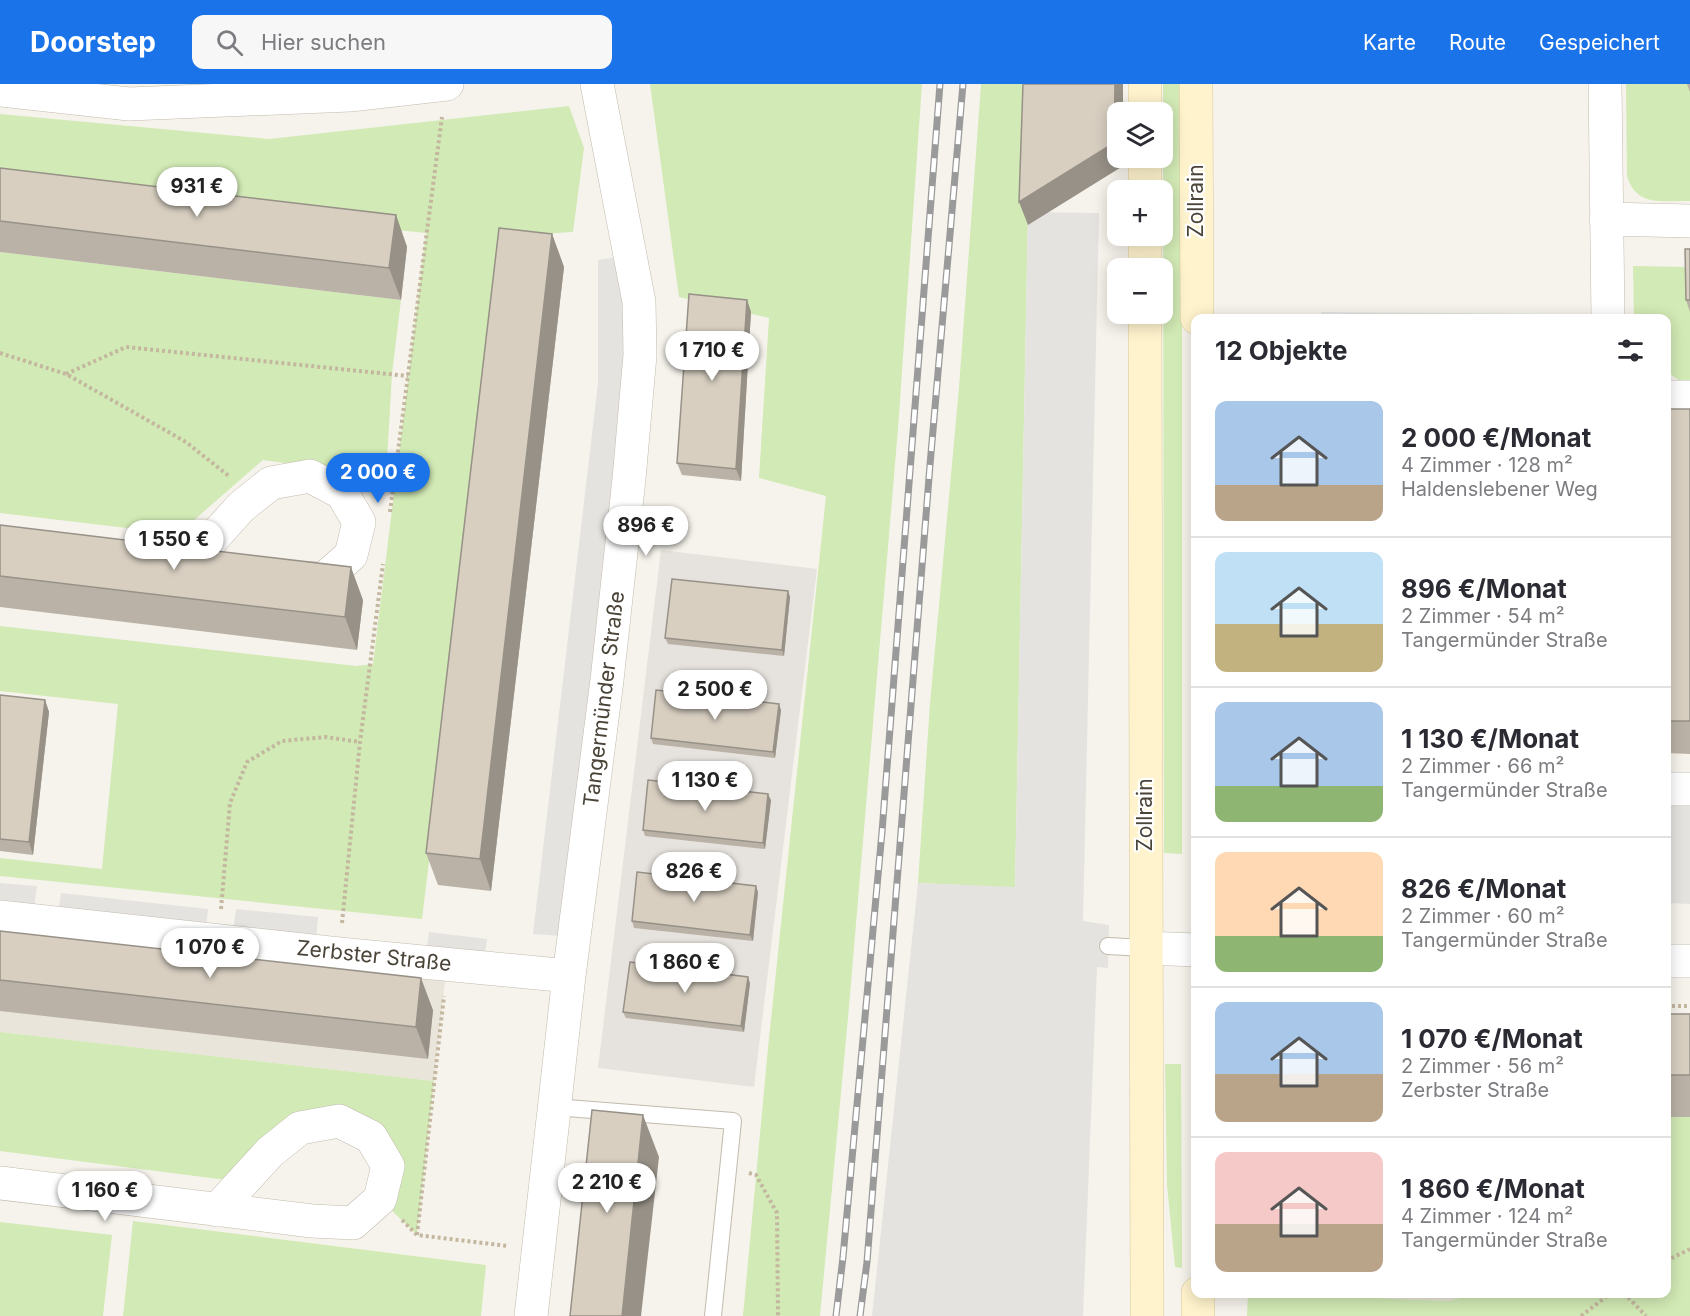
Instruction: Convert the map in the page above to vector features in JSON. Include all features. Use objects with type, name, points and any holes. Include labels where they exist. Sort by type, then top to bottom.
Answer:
[{"type":"main road","points":[[1145,84],[1145,102]]},
{"type":"main road","name":"Zollrain","points":[[1196,84],[1197,314]]},
{"type":"main road","name":"Zollrain","points":[[1145,324],[1147,1316]]},
{"type":"main road","points":[[1198,1298],[1198,1316]]},
{"type":"street","points":[[0,90],[129,104],[350,94],[447,84]]},
{"type":"street","name":"Tangermünder Straße","points":[[531,1316],[569,976],[610,657],[629,479],[639,355],[639,302],[597,84]]},
{"type":"street","points":[[1605,84],[1608,314]]},
{"type":"street","points":[[1606,219],[1690,221]]},
{"type":"street","points":[[1671,397],[1690,397]]},
{"type":"street","points":[[220,570],[176,565],[271,483],[310,476],[342,493],[359,522],[351,555],[324,579],[273,576]]},
{"type":"street","points":[[1671,789],[1690,789]]},
{"type":"street","name":"Zerbster Straße","points":[[0,917],[339,954],[569,976]]},
{"type":"street","points":[[1145,948],[1191,950]]},
{"type":"street","points":[[1671,960],[1690,960]]},
{"type":"street","points":[[0,1183],[217,1210],[312,1221],[353,1223],[380,1199],[388,1166],[371,1137],[339,1121],[300,1128],[270,1152],[217,1210]]},
{"type":"lane","points":[[1108,946],[1145,948]]},
{"type":"lane","points":[[554,1107],[733,1121],[713,1316]]},
{"type":"path","points":[[66,374],[126,347],[408,376]]},
{"type":"path","points":[[0,353],[66,374],[186,442],[254,497]]},
{"type":"path","points":[[218,939],[230,803],[247,762],[282,741],[326,737],[360,742]]},
{"type":"path","points":[[417,1235],[447,963]]},
{"type":"path","points":[[1671,1006],[1690,1006]]},
{"type":"path","points":[[729,1167],[756,1175],[777,1213],[778,1316]]},
{"type":"path","points":[[380,1199],[417,1235],[539,1251]]},
{"type":"path","points":[[1671,1258],[1690,1249]]},
{"type":"path","points":[[1581,1316],[1604,1298]]},
{"type":"path","points":[[1629,1298],[1646,1316]]},
{"type":"shaded area","points":[[1028,212],[1099,213],[1083,921],[1109,925],[1108,968],[1097,967],[1083,1316],[872,1316],[918,883],[1015,887]]},
{"type":"shaded area","points":[[618,257],[624,301],[625,398],[562,936],[533,934],[598,383],[598,260]]},
{"type":"shaded area","points":[[1321,312],[1566,314],[1321,314]]},
{"type":"shaded area","points":[[661,550],[817,569],[754,1087],[598,1068]]},
{"type":"shaded area","points":[[1671,800],[1690,800],[1690,904],[1671,903]]},
{"type":"shaded area","points":[[0,883],[37,886],[34,908],[0,905]]},
{"type":"shaded area","points":[[61,893],[208,909],[206,930],[58,915]]},
{"type":"shaded area","points":[[236,909],[318,917],[316,940],[233,932]]},
{"type":"shaded area","points":[[0,917],[447,963],[434,1081],[0,1032]]},
{"type":"shaded area","points":[[429,932],[487,939],[484,962],[426,955]]},
{"type":"shaded area","points":[[1376,1298],[1460,1298],[1449,1301]]},
{"type":"green space","points":[[650,84],[922,84],[898,429],[820,1316],[743,1316],[768,1048],[826,496],[759,478],[769,318],[679,297]]},
{"type":"green space","points":[[981,84],[1032,84],[1015,888],[918,883],[930,703],[959,388]]},
{"type":"green space","points":[[1163,84],[1182,84],[1182,854],[1164,853],[1163,324],[1173,324],[1173,258],[1163,258],[1163,246],[1173,246],[1173,180],[1163,180],[1163,168],[1173,168],[1173,102],[1163,102]]},
{"type":"green space","points":[[1626,84],[1690,84],[1690,201],[1660,201],[1644,198],[1631,186],[1627,176]]},
{"type":"green space","points":[[569,106],[584,148],[573,232],[505,236],[422,919],[0,876],[0,858],[102,869],[118,704],[0,691],[0,626],[356,666],[373,664],[426,233],[0,189],[0,114],[269,139]]},
{"type":"green space","points":[[0,252],[401,300],[392,374],[386,477],[263,460],[178,534],[0,513]]},
{"type":"green space","points":[[1633,266],[1690,267],[1690,381],[1678,380],[1671,374],[1671,314],[1634,314]]},
{"type":"green space","points":[[0,1032],[434,1081],[417,1235],[380,1199],[388,1166],[339,1121],[242,1182],[0,1151]]},
{"type":"green space","points":[[1165,1064],[1181,1064],[1182,1268],[1175,1267],[1167,1185]]},
{"type":"green space","points":[[1671,1117],[1690,1117],[1690,1316],[1247,1316],[1248,1298],[1374,1298],[1449,1301],[1460,1298],[1671,1298]]},
{"type":"green space","points":[[133,1221],[486,1265],[481,1316],[123,1316]]},
{"type":"green space","points":[[0,1222],[112,1235],[103,1316],[0,1316]]},
{"type":"building","points":[[1023,84],[1115,84],[1115,102],[1107,102],[1107,147],[1019,202]]},
{"type":"building","points":[[0,168],[396,215],[389,268],[0,221]]},
{"type":"building","points":[[499,228],[552,234],[480,859],[426,853]]},
{"type":"building","points":[[1685,249],[1690,249],[1690,300],[1686,300]]},
{"type":"building","points":[[689,294],[747,300],[736,469],[677,463]]},
{"type":"building","points":[[1671,409],[1690,409],[1690,721],[1671,721]]},
{"type":"building","points":[[0,525],[351,567],[345,617],[0,576]]},
{"type":"building","points":[[672,579],[788,591],[782,650],[665,638]]},
{"type":"building","points":[[656,690],[779,704],[773,752],[651,738]]},
{"type":"building","points":[[0,695],[45,700],[29,842],[0,839]]},
{"type":"building","points":[[648,780],[768,794],[763,843],[643,830]]},
{"type":"building","points":[[637,872],[756,886],[750,935],[632,921]]},
{"type":"building","points":[[0,931],[421,978],[416,1027],[0,980]]},
{"type":"building","points":[[630,962],[748,977],[741,1026],[623,1012]]},
{"type":"building","points":[[1671,1014],[1690,1014],[1690,1075],[1671,1075]]},
{"type":"building","points":[[592,1110],[643,1115],[622,1316],[570,1316]]},
{"type":"railway","points":[[836,1316],[882,832],[940,84]]},
{"type":"railway","points":[[860,1316],[867,1262],[930,465],[963,84]]}]
